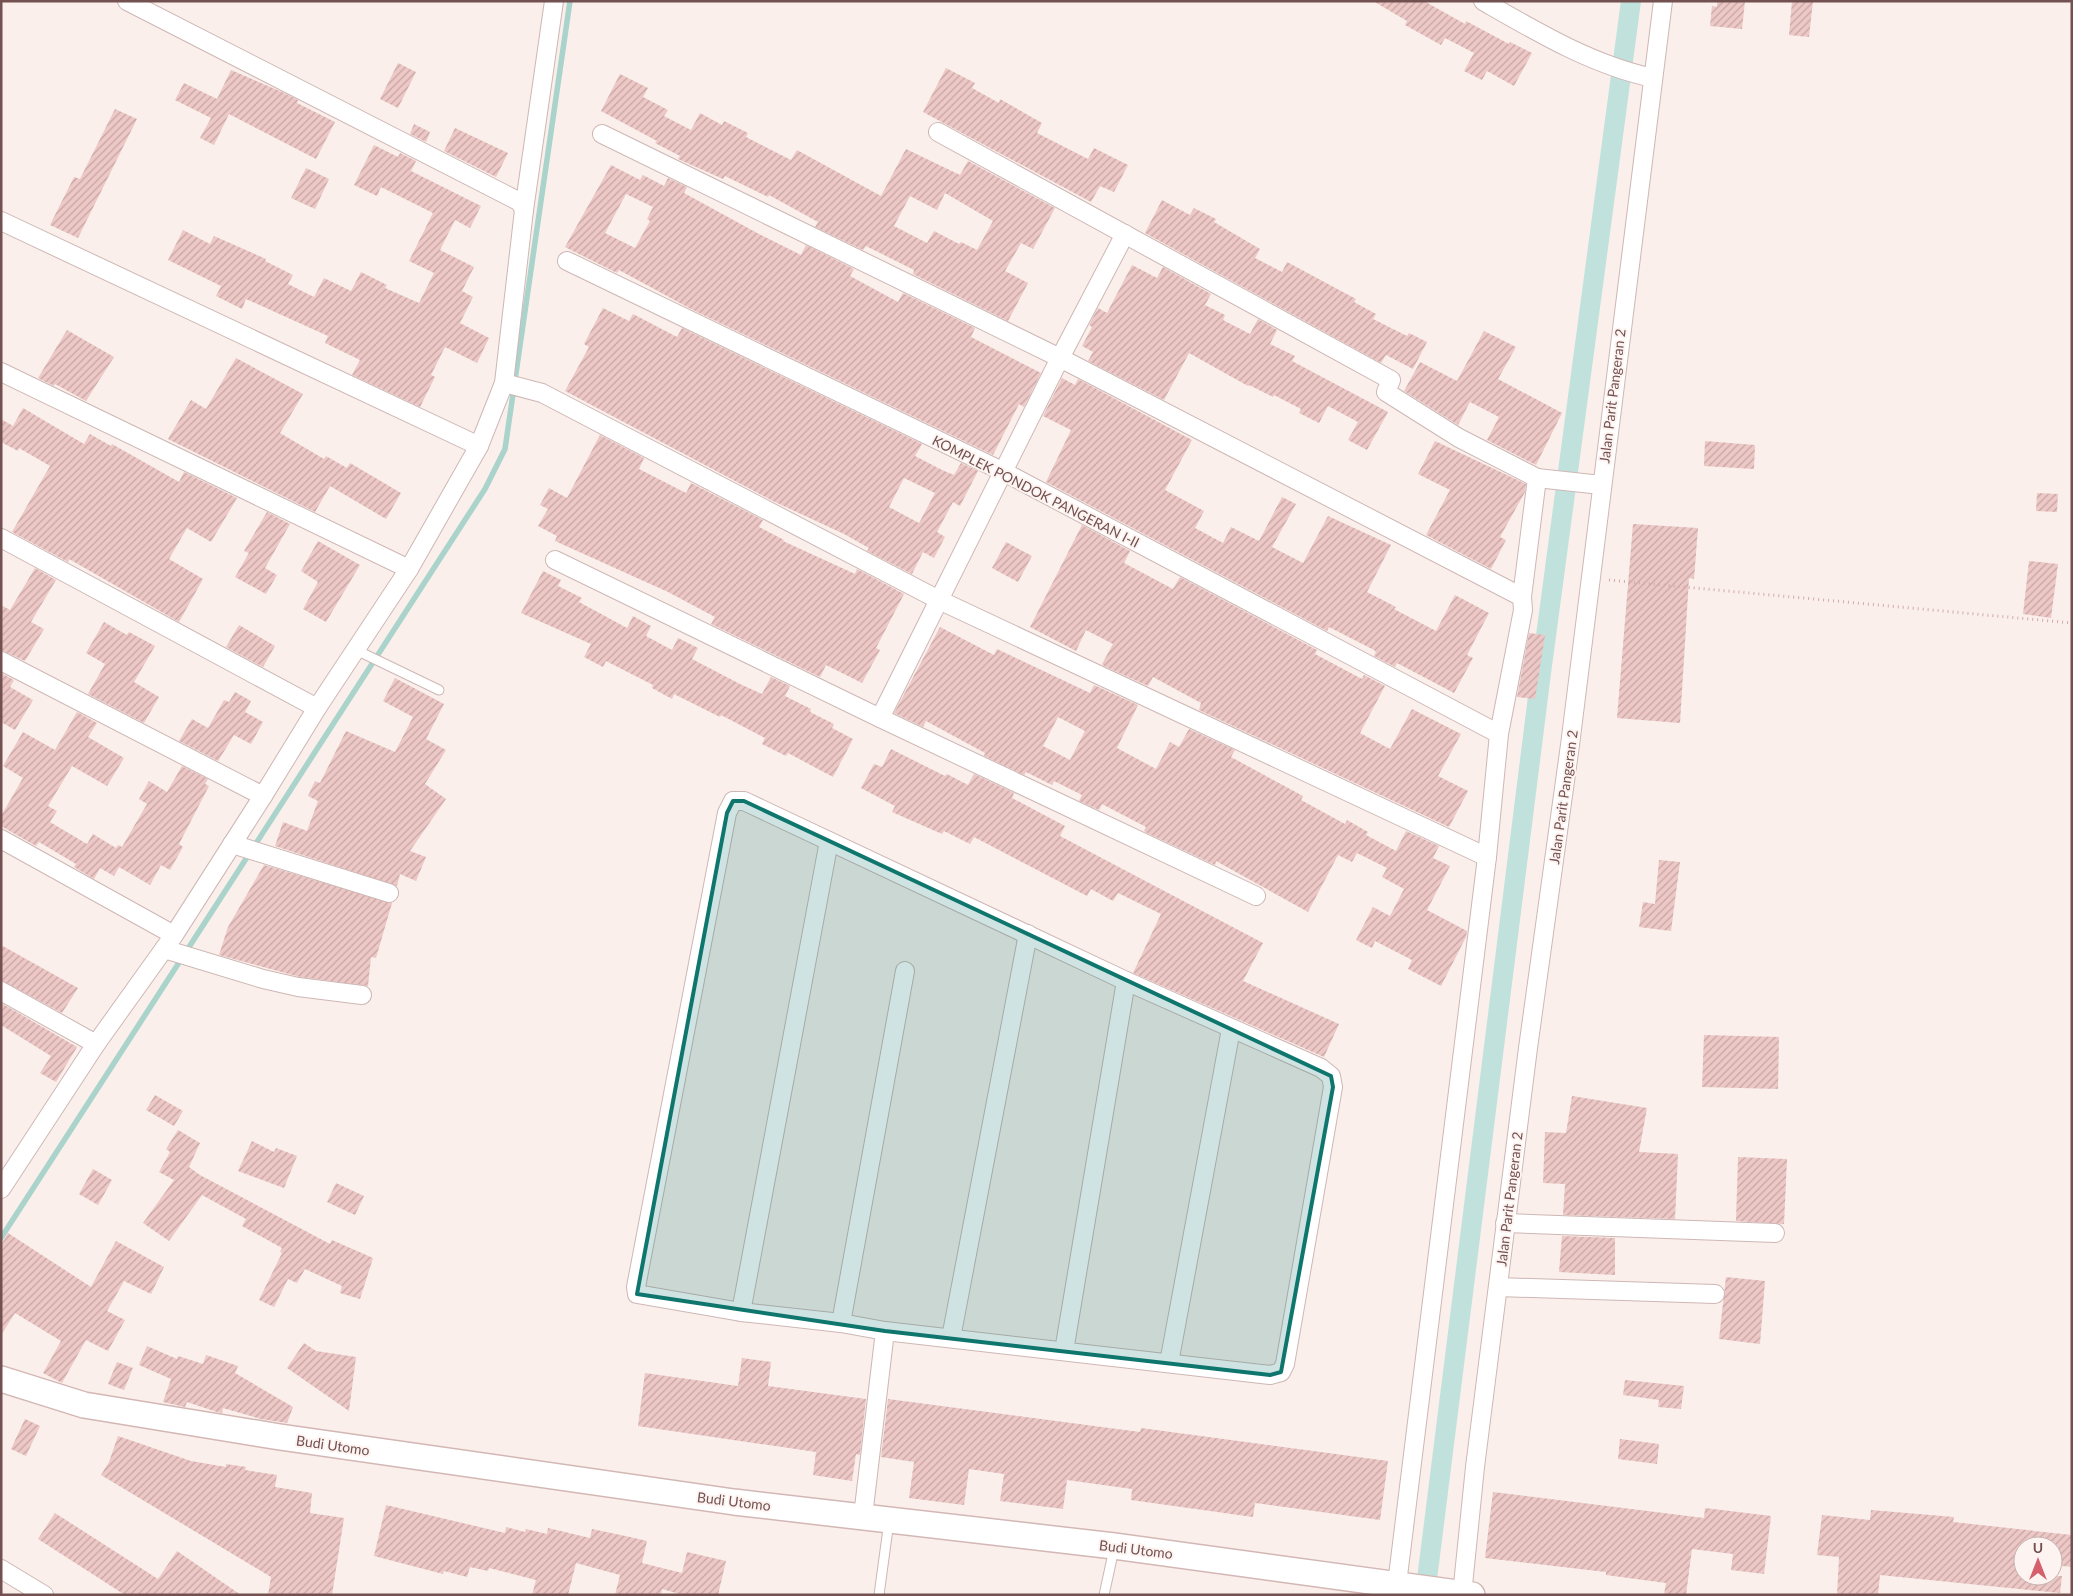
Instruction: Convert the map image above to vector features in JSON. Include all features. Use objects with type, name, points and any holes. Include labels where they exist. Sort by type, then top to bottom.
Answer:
[{"type":"street","points":[[127,1],[520,202],[524,210]]},
{"type":"street","points":[[1,1189],[96,1044],[170,945],[237,846],[263,796],[317,708],[360,652],[478,446],[508,383],[524,210],[554,1]]},
{"type":"street","points":[[1483,1],[1535,31],[1604,64],[1653,78]]},
{"type":"street","name":"Jalan Parit Pangeran 2","points":[[1461,1594],[1505,1223],[1570,745],[1590,578],[1596,485],[1663,1]]},
{"type":"street","points":[[938,132],[1391,380],[1386,392],[1459,438],[1542,479],[1596,485]]},
{"type":"street","points":[[602,134],[1060,358],[1522,597]]},
{"type":"street","points":[[1,221],[478,446]]},
{"type":"street","points":[[880,718],[1060,358],[1125,234]]},
{"type":"street","name":"KOMPLEK PONDOK PANGERAN I-II","points":[[567,261],[1004,472],[1499,734]]},
{"type":"street","points":[[1,372],[409,569]]},
{"type":"street","points":[[508,383],[542,393],[939,600],[1487,857]]},
{"type":"street","points":[[1405,1585],[1487,857],[1499,734],[1523,610],[1522,597],[1542,479]]},
{"type":"street","points":[[1,538],[317,708]]},
{"type":"street","points":[[555,560],[880,718],[1256,896]]},
{"type":"street","points":[[1,662],[263,796]]},
{"type":"street","points":[[732,801],[744,801],[829,842],[1126,981],[1321,1068],[1331,1076],[1333,1087],[1285,1364],[1281,1372],[1270,1375],[885,1331],[841,1323],[741,1312],[637,1294],[636,1287],[727,813],[732,801]]},
{"type":"street","points":[[1,839],[170,945],[201,960],[289,985],[362,995]]},
{"type":"street","points":[[741,1312],[829,842]]},
{"type":"street","points":[[237,846],[389,893]]},
{"type":"street","points":[[951,1338],[1028,934]]},
{"type":"street","points":[[841,1323],[906,971]]},
{"type":"street","points":[[1064,1351],[1126,981]]},
{"type":"street","points":[[1,991],[96,1044]]},
{"type":"street","points":[[1169,1363],[1231,1029]]},
{"type":"street","points":[[1505,1223],[1776,1234]]},
{"type":"street","points":[[1498,1287],[1715,1294]]},
{"type":"street","points":[[863,1516],[885,1331]]},
{"type":"street","name":"Budi Utomo","points":[[1,1378],[84,1405],[143,1416],[649,1490],[1114,1546],[1461,1594]]},
{"type":"street","points":[[1,1569],[44,1595]]},
{"type":"lane","points":[[360,652],[439,690]]},
{"type":"lane","points":[[879,1595],[890,1519]]},
{"type":"lane","points":[[1104,1595],[1114,1546]]},
{"type":"path","points":[[1590,578],[2072,623]]},
{"type":"highlighted area","points":[[733,801],[744,801],[1331,1076],[1333,1087],[1281,1372],[1270,1375],[885,1331],[637,1294],[727,813]]},
{"type":"building","points":[[1373,1],[1424,1],[1465,24],[1466,21],[1509,44],[1510,42],[1532,53],[1514,86],[1487,71],[1482,80],[1464,71],[1474,53],[1445,38],[1441,45],[1405,25],[1407,21]]},
{"type":"building","points":[[1717,1],[1745,1],[1742,29],[1710,26],[1712,6],[1717,7]]},
{"type":"building","points":[[1792,1],[1813,1],[1809,37],[1789,35]]},
{"type":"building","points":[[398,63],[416,72],[398,108],[380,99]]},
{"type":"building","points":[[946,68],[975,83],[972,88],[999,103],[1000,99],[1042,123],[1037,133],[1088,159],[1094,148],[1128,165],[1114,192],[1100,186],[1091,202],[923,112]]},
{"type":"building","points":[[231,70],[298,100],[297,103],[335,122],[316,159],[229,114],[214,145],[200,138],[211,118],[175,100],[184,83],[217,99]]},
{"type":"building","points":[[620,74],[648,88],[643,97],[668,110],[664,116],[691,130],[700,113],[722,125],[724,121],[748,133],[746,137],[791,160],[797,150],[881,196],[906,149],[960,175],[968,161],[1055,208],[1033,249],[1021,243],[1005,271],[1028,283],[1008,321],[913,274],[914,270],[866,246],[863,250],[815,227],[818,222],[769,195],[768,197],[725,176],[723,179],[678,159],[680,156],[655,143],[657,141],[601,111]],"holes":[[[945,193],[993,221],[977,250],[961,242],[959,244],[934,231],[927,243],[894,226],[910,196],[937,210]]]},
{"type":"building","points":[[115,109],[137,119],[78,238],[50,225],[74,177],[80,179]]},
{"type":"building","points":[[414,124],[430,132],[426,142],[410,134]]},
{"type":"building","points":[[455,128],[508,153],[496,177],[444,151]]},
{"type":"building","points":[[374,145],[398,157],[400,153],[416,161],[411,171],[481,206],[470,228],[455,220],[440,250],[474,267],[462,291],[473,297],[460,323],[489,338],[477,363],[445,347],[431,375],[435,377],[420,407],[352,375],[360,360],[325,343],[328,336],[246,299],[242,309],[216,296],[221,286],[168,260],[183,230],[210,244],[214,236],[266,259],[265,261],[293,275],[288,284],[314,297],[324,278],[351,291],[361,272],[387,285],[385,288],[419,303],[434,273],[409,261],[433,213],[381,187],[377,196],[354,185]]},
{"type":"building","points":[[611,165],[640,180],[643,175],[664,186],[668,178],[687,187],[684,193],[801,255],[806,245],[854,269],[850,276],[898,302],[903,293],[975,328],[971,337],[1041,373],[1024,407],[1019,404],[993,455],[691,309],[619,270],[617,273],[565,247]],"holes":[[[626,194],[653,207],[647,219],[650,221],[635,248],[605,233]]]},
{"type":"building","points":[[306,168],[329,179],[315,209],[291,198]]},
{"type":"building","points":[[1162,200],[1190,215],[1194,208],[1216,219],[1214,222],[1260,249],[1255,258],[1282,272],[1287,262],[1356,299],[1354,302],[1376,314],[1373,319],[1407,336],[1409,333],[1427,342],[1413,369],[1386,355],[1381,363],[1145,233]]},
{"type":"building","points":[[1132,265],[1157,278],[1163,267],[1211,294],[1205,305],[1225,315],[1223,320],[1250,334],[1258,319],[1277,330],[1270,344],[1295,356],[1292,361],[1388,412],[1367,450],[1348,440],[1358,422],[1328,406],[1319,423],[1299,413],[1301,409],[1274,395],[1273,397],[1248,386],[1189,353],[1164,400],[1088,361],[1093,352],[1082,346],[1092,327],[1089,325],[1098,308],[1107,313]]},
{"type":"building","points":[[603,308],[629,321],[633,314],[677,337],[682,328],[922,444],[915,456],[942,470],[954,475],[961,463],[978,471],[960,506],[953,502],[937,532],[945,537],[934,558],[923,552],[912,574],[867,551],[869,548],[844,534],[773,501],[565,391],[589,347],[584,344]],"holes":[[[904,478],[935,493],[919,523],[889,507]]]},
{"type":"building","points":[[67,330],[114,357],[86,401],[55,384],[54,386],[38,378]]},
{"type":"building","points":[[1484,331],[1516,347],[1498,379],[1562,413],[1536,465],[1487,440],[1499,417],[1470,402],[1458,425],[1404,391],[1420,362],[1457,381]]},
{"type":"building","points":[[236,358],[303,394],[280,433],[324,459],[326,456],[347,468],[350,463],[401,493],[386,519],[330,486],[315,512],[168,439],[191,400],[206,409]]},
{"type":"building","points":[[1062,378],[1075,385],[1078,379],[1192,440],[1165,490],[1204,511],[1195,528],[1223,543],[1231,527],[1259,541],[1282,497],[1296,504],[1272,547],[1303,563],[1328,516],[1391,545],[1367,592],[1396,607],[1394,609],[1436,631],[1455,595],[1489,613],[1467,655],[1473,658],[1454,693],[1397,663],[1395,667],[1374,656],[1376,652],[1374,650],[1329,627],[1327,631],[1046,482],[1071,430],[1043,416]]},
{"type":"building","points":[[23,408],[84,444],[90,434],[111,446],[112,444],[179,482],[184,472],[237,498],[211,542],[187,528],[169,559],[203,579],[179,622],[69,559],[68,562],[12,532],[50,466],[19,448],[18,451],[1,442],[1,419],[13,426]]},
{"type":"building","points":[[600,435],[644,458],[639,469],[686,493],[691,483],[763,520],[759,527],[783,541],[855,574],[857,569],[904,594],[876,648],[880,650],[862,683],[826,665],[820,677],[711,624],[715,617],[668,592],[555,541],[557,536],[538,526],[548,509],[540,505],[549,488],[567,498]]},
{"type":"building","points":[[1435,441],[1526,484],[1525,492],[1500,537],[1506,540],[1491,569],[1426,535],[1450,490],[1418,474]]},
{"type":"building","points":[[1705,441],[1755,445],[1754,469],[1704,466]]},
{"type":"building","points":[[2037,493],[2058,494],[2057,512],[2036,511]]},
{"type":"building","points":[[267,512],[290,524],[265,568],[277,575],[266,594],[235,577],[249,553],[244,551]]},
{"type":"building","points":[[1633,524],[1698,528],[1694,579],[1689,578],[1680,723],[1617,718]]},
{"type":"building","points":[[1082,525],[1130,551],[1124,563],[1173,589],[1180,577],[1317,650],[1315,654],[1362,679],[1364,675],[1385,686],[1360,733],[1390,749],[1412,709],[1461,734],[1438,776],[1468,791],[1449,827],[1199,710],[1201,703],[1153,677],[1148,686],[1104,666],[1102,664],[1113,644],[1086,630],[1076,651],[1030,627]]},
{"type":"building","points":[[318,541],[360,565],[326,622],[303,609],[318,582],[301,571]]},
{"type":"building","points":[[1006,542],[1032,556],[1018,582],[992,568]]},
{"type":"building","points":[[2029,561],[2058,564],[2051,618],[2023,614]]},
{"type":"building","points":[[35,568],[56,580],[31,622],[44,629],[25,661],[1,650],[1,605],[10,610]]},
{"type":"building","points":[[543,571],[561,580],[558,586],[582,598],[579,602],[627,628],[633,616],[651,626],[646,636],[672,650],[678,638],[698,648],[692,659],[740,684],[762,694],[771,677],[790,686],[785,696],[811,709],[810,712],[834,724],[832,728],[853,739],[833,777],[788,753],[786,756],[762,744],[765,738],[721,715],[720,717],[674,694],[672,699],[652,688],[653,685],[606,661],[603,667],[584,657],[591,644],[521,613]]},
{"type":"building","points":[[104,622],[127,635],[129,632],[155,646],[134,682],[159,697],[144,723],[88,694],[105,664],[86,653]]},
{"type":"building","points":[[239,625],[275,646],[263,667],[226,647]]},
{"type":"building","points":[[940,627],[994,655],[997,649],[1090,693],[1094,685],[1138,705],[1117,748],[1156,769],[1170,742],[1179,747],[1189,729],[1235,750],[1231,757],[1303,796],[1301,800],[1345,824],[1347,820],[1368,832],[1366,835],[1396,851],[1406,831],[1439,846],[1433,858],[1450,866],[1427,910],[1467,931],[1466,937],[1441,986],[1408,969],[1412,960],[1375,941],[1372,948],[1356,940],[1373,907],[1390,916],[1404,889],[1382,877],[1387,868],[1357,853],[1352,862],[1338,855],[1308,912],[1216,861],[1215,865],[1147,833],[1144,831],[1146,827],[1102,804],[1099,810],[1079,801],[1082,795],[1054,781],[1052,785],[1026,772],[1024,775],[984,756],[985,753],[926,721],[923,727],[894,713]],"holes":[[[1058,717],[1085,731],[1070,760],[1043,746]]]},
{"type":"building","points":[[1529,633],[1545,635],[1535,699],[1517,697]]},
{"type":"building","points":[[1,673],[14,680],[10,687],[33,700],[15,730],[1,722]]},
{"type":"building","points":[[395,678],[444,704],[426,739],[446,750],[425,784],[446,799],[410,851],[426,857],[416,881],[400,874],[397,886],[275,846],[283,822],[307,831],[318,801],[308,796],[315,781],[320,783],[346,731],[395,752],[413,717],[383,701]]},
{"type":"building","points":[[235,692],[251,701],[245,712],[263,722],[251,744],[234,735],[218,761],[179,741],[192,719],[208,728],[224,700],[229,702]]},
{"type":"building","points":[[77,712],[97,723],[88,737],[124,758],[107,786],[72,766],[48,806],[57,811],[50,822],[87,844],[93,834],[116,848],[118,845],[122,847],[147,804],[139,799],[149,781],[167,792],[182,766],[208,779],[205,784],[209,786],[179,844],[183,847],[170,870],[161,865],[150,885],[119,867],[114,876],[100,868],[94,879],[74,867],[76,864],[39,842],[36,846],[1,826],[1,816],[23,778],[3,766],[23,732],[55,750]]},
{"type":"building","points":[[891,749],[945,776],[947,774],[968,785],[974,774],[1014,793],[1012,798],[1065,826],[1060,836],[1263,943],[1243,981],[1339,1024],[1324,1057],[1133,973],[1161,914],[1118,893],[1113,901],[1091,889],[1087,896],[974,837],[970,844],[944,831],[942,834],[892,812],[895,806],[861,788],[874,764],[882,767]]},
{"type":"building","points":[[1659,860],[1680,862],[1671,931],[1639,927],[1643,902],[1655,904]]},
{"type":"building","points":[[264,865],[392,903],[376,958],[371,957],[368,986],[300,977],[219,955],[228,927]]},
{"type":"building","points":[[1,945],[78,988],[62,1013],[1,980]]},
{"type":"building","points":[[1,1003],[77,1047],[56,1082],[40,1073],[51,1056],[1,1025]]},
{"type":"building","points":[[1704,1035],[1779,1037],[1778,1089],[1702,1087]]},
{"type":"building","points":[[155,1095],[183,1111],[174,1126],[146,1110]]},
{"type":"building","points":[[1572,1096],[1647,1108],[1639,1152],[1678,1154],[1675,1219],[1563,1215],[1565,1184],[1543,1183],[1545,1132],[1566,1133]]},
{"type":"building","points":[[178,1130],[200,1143],[189,1167],[200,1175],[330,1244],[332,1240],[373,1258],[360,1299],[340,1293],[342,1286],[305,1269],[297,1283],[288,1279],[274,1307],[259,1300],[282,1253],[280,1252],[282,1248],[242,1226],[246,1219],[202,1195],[169,1241],[143,1223],[174,1180],[159,1172],[170,1152],[166,1149]]},
{"type":"building","points":[[252,1141],[274,1152],[276,1148],[297,1156],[284,1188],[238,1171]]},
{"type":"building","points":[[1738,1157],[1787,1159],[1784,1224],[1736,1221]]},
{"type":"building","points":[[93,1169],[112,1180],[98,1205],[79,1194]]},
{"type":"building","points":[[336,1183],[364,1196],[355,1215],[327,1202]]},
{"type":"building","points":[[8,1233],[91,1287],[116,1241],[164,1267],[151,1294],[124,1281],[107,1311],[125,1320],[108,1351],[86,1340],[62,1383],[43,1373],[61,1341],[15,1313],[1,1335],[1,1245]]},
{"type":"building","points":[[1562,1236],[1615,1238],[1615,1275],[1559,1272]]},
{"type":"building","points":[[1726,1277],[1765,1281],[1760,1344],[1719,1339]]},
{"type":"building","points":[[304,1343],[316,1351],[356,1357],[349,1411],[287,1368]]},
{"type":"building","points":[[147,1346],[177,1359],[178,1356],[203,1364],[206,1355],[238,1366],[235,1373],[293,1407],[287,1423],[261,1419],[223,1408],[222,1413],[187,1402],[185,1407],[163,1402],[171,1379],[139,1365]]},
{"type":"building","points":[[742,1358],[771,1362],[768,1386],[866,1399],[860,1455],[856,1454],[852,1481],[813,1475],[816,1452],[638,1426],[645,1373],[738,1386]]},
{"type":"building","points":[[117,1362],[133,1368],[124,1390],[108,1384]]},
{"type":"building","points":[[1625,1380],[1684,1386],[1681,1409],[1658,1407],[1659,1400],[1623,1395]]},
{"type":"building","points":[[888,1399],[1140,1432],[1141,1428],[1388,1461],[1380,1520],[1255,1503],[1253,1517],[1131,1500],[1132,1489],[1067,1480],[1063,1509],[1000,1501],[1004,1474],[969,1469],[964,1505],[909,1498],[914,1462],[881,1457]]},
{"type":"building","points":[[25,1419],[40,1426],[26,1456],[11,1449]]},
{"type":"building","points":[[118,1436],[191,1461],[226,1467],[226,1464],[246,1467],[245,1470],[277,1475],[275,1487],[312,1493],[310,1513],[344,1518],[332,1595],[268,1595],[271,1577],[101,1475],[109,1462]]},
{"type":"building","points":[[1620,1439],[1659,1444],[1657,1464],[1618,1459]]},
{"type":"building","points":[[1493,1492],[1704,1518],[1705,1508],[1771,1516],[1764,1574],[1731,1570],[1733,1554],[1692,1549],[1686,1595],[1664,1595],[1666,1583],[1606,1575],[1606,1572],[1485,1558]]},
{"type":"building","points":[[386,1505],[505,1533],[506,1527],[525,1532],[526,1529],[547,1534],[548,1528],[590,1538],[592,1529],[630,1537],[647,1541],[642,1563],[682,1573],[687,1552],[726,1561],[718,1595],[683,1595],[662,1589],[661,1595],[615,1595],[620,1575],[576,1563],[568,1595],[532,1595],[536,1580],[489,1568],[488,1571],[470,1567],[467,1577],[444,1571],[443,1574],[374,1556]]},
{"type":"building","points":[[1871,1510],[1954,1517],[1953,1522],[2072,1535],[2072,1567],[2063,1566],[2063,1536],[2013,1536],[2013,1586],[2061,1586],[2060,1593],[1880,1575],[1878,1595],[1837,1595],[1839,1557],[1817,1555],[1822,1515],[1870,1520]]},
{"type":"building","points":[[55,1513],[158,1579],[177,1551],[241,1595],[125,1595],[38,1539]]},
{"type":"waterway","points":[[1,1238],[485,489],[505,449],[570,1]]},
{"type":"waterway","points":[[1425,1595],[1541,673],[1631,1]]}]
